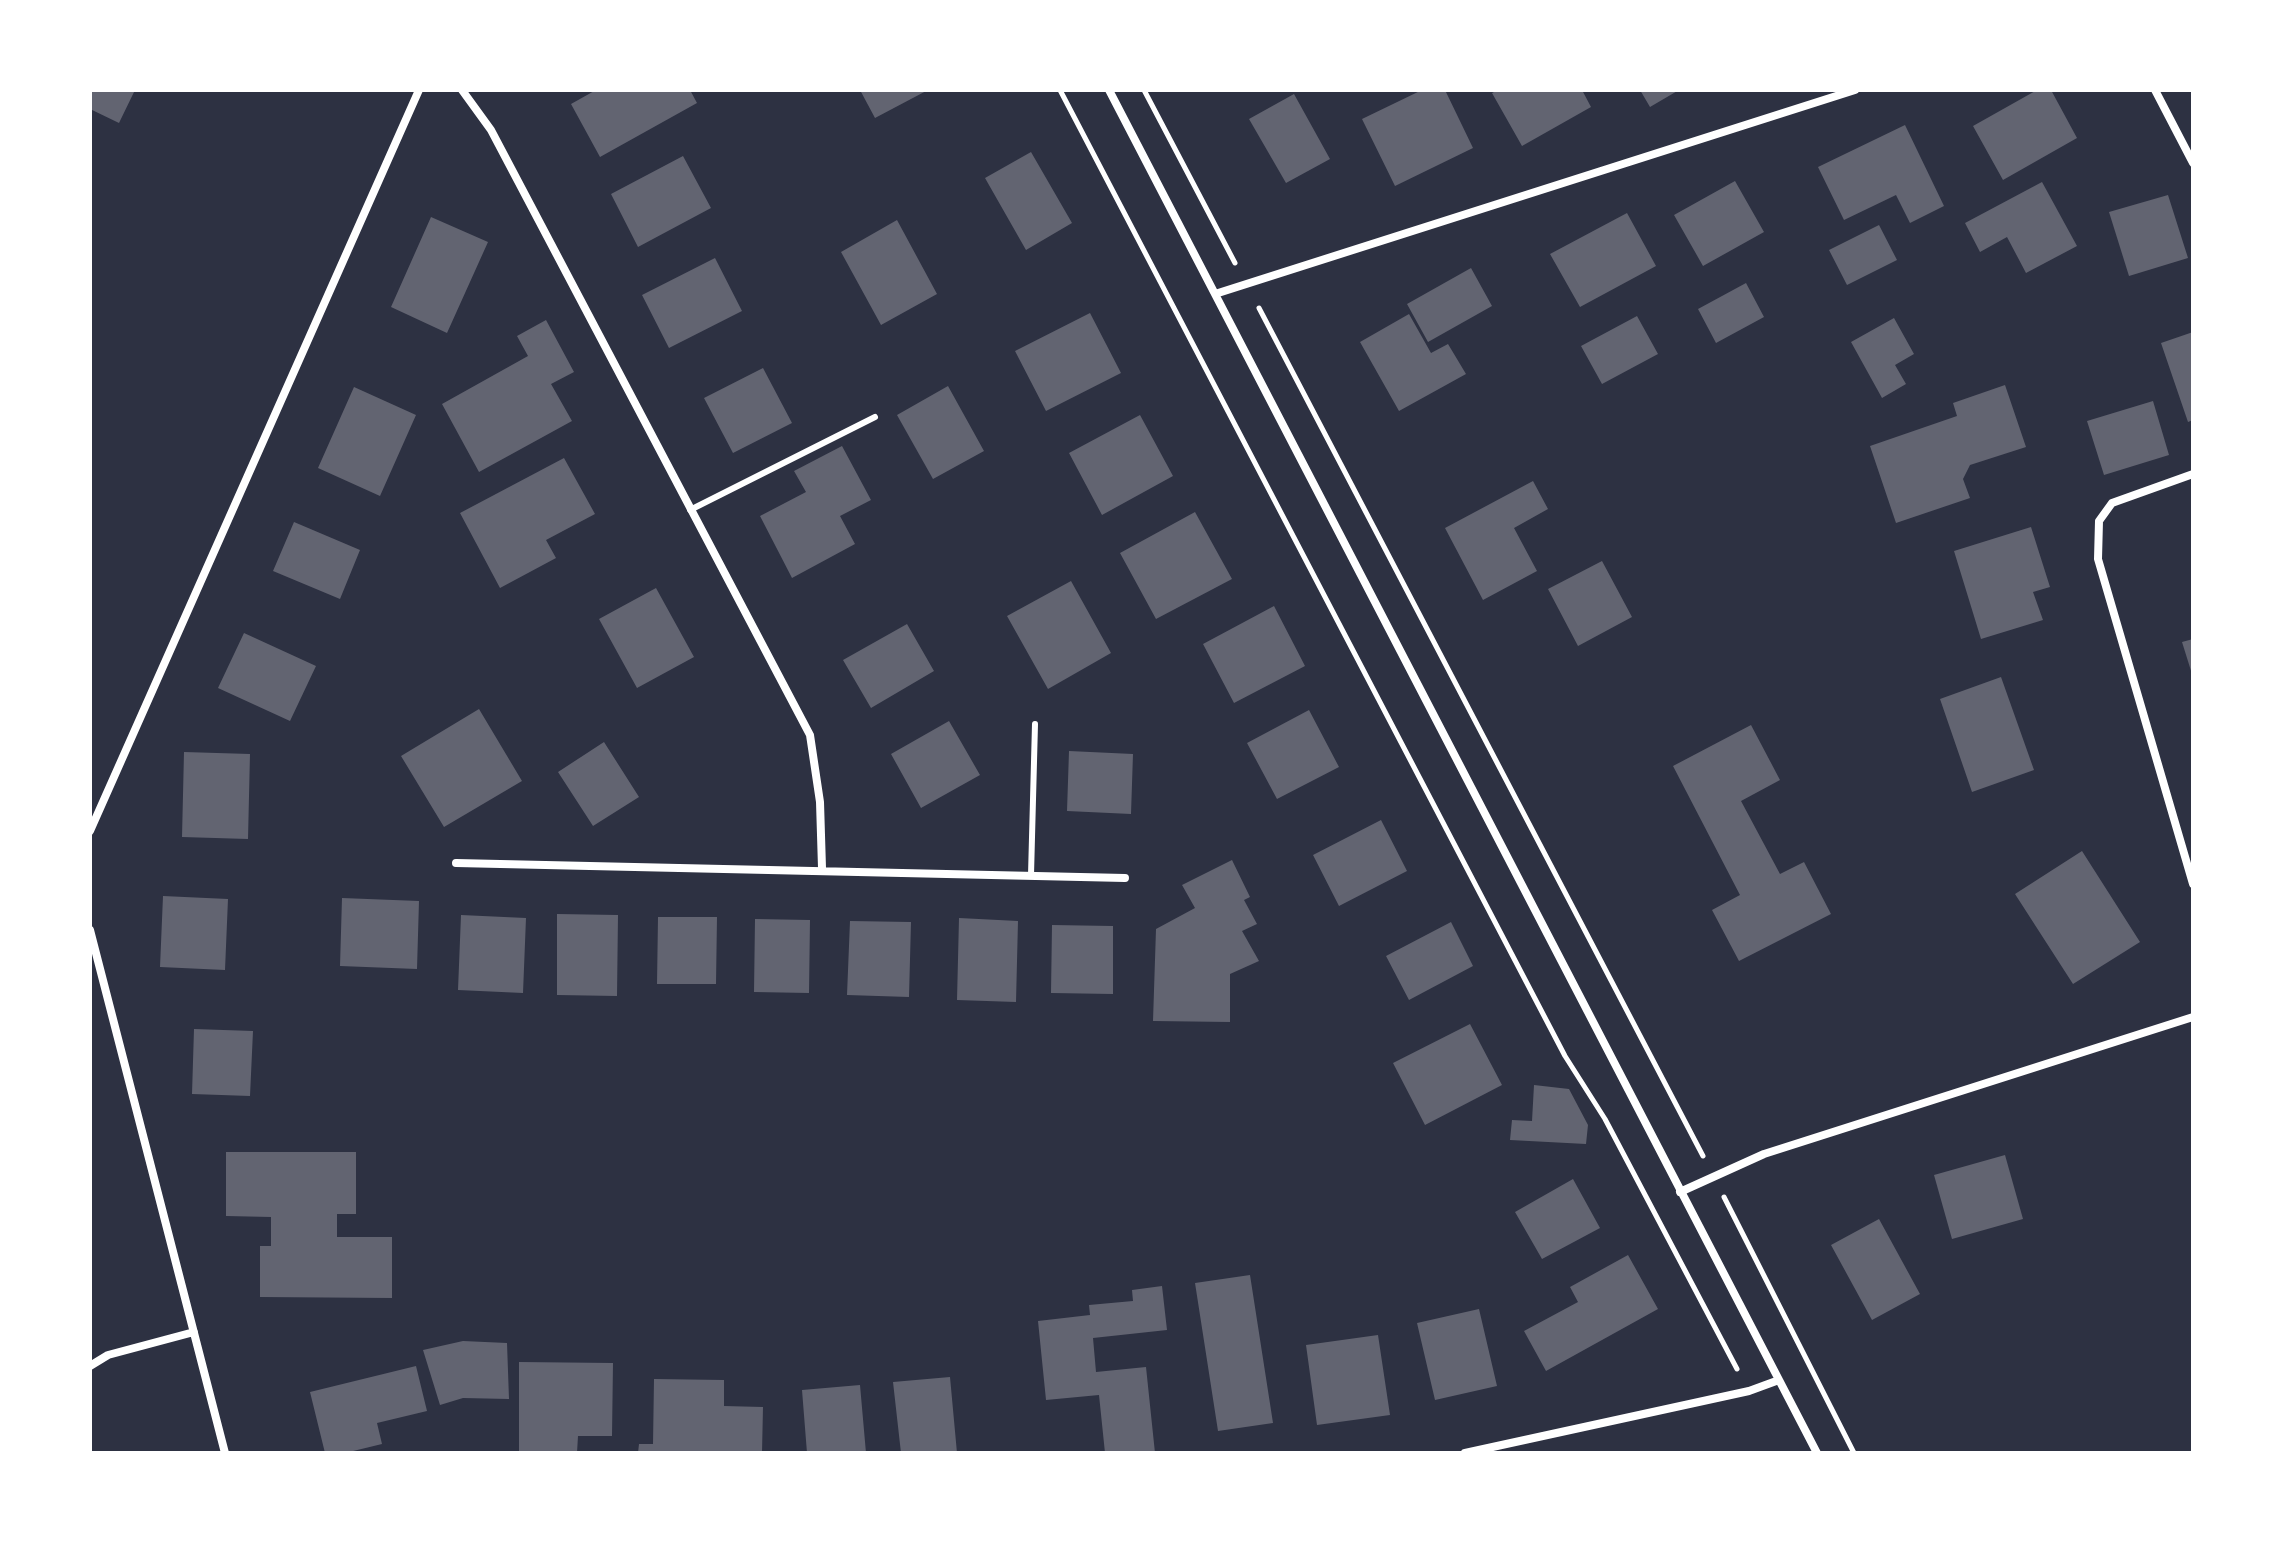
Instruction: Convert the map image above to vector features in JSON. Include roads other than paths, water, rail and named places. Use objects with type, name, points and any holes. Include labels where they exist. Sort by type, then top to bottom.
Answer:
[{"type":"street","points":[[90,831],[419,90]]},
{"type":"street","points":[[462,90],[491,130],[810,735],[820,802],[822,868]]},
{"type":"street","points":[[1109,90],[1817,1453]]},
{"type":"street","points":[[1215,294],[1855,90]]},
{"type":"street","points":[[2155,90],[2193,163]]},
{"type":"street","points":[[2193,474],[2112,503],[2099,521],[2098,559],[2193,884]]},
{"type":"street","points":[[456,863],[822,868],[1125,878]]},
{"type":"street","points":[[90,930],[225,1453]]},
{"type":"street","points":[[1680,1192],[1764,1154],[2193,1017]]},
{"type":"street","points":[[90,1366],[108,1355],[194,1332]]},
{"type":"street","points":[[1465,1453],[1749,1391],[1779,1380]]},
{"type":"lane","points":[[690,510],[875,417]]},
{"type":"lane","points":[[1031,875],[1035,724]]}]
